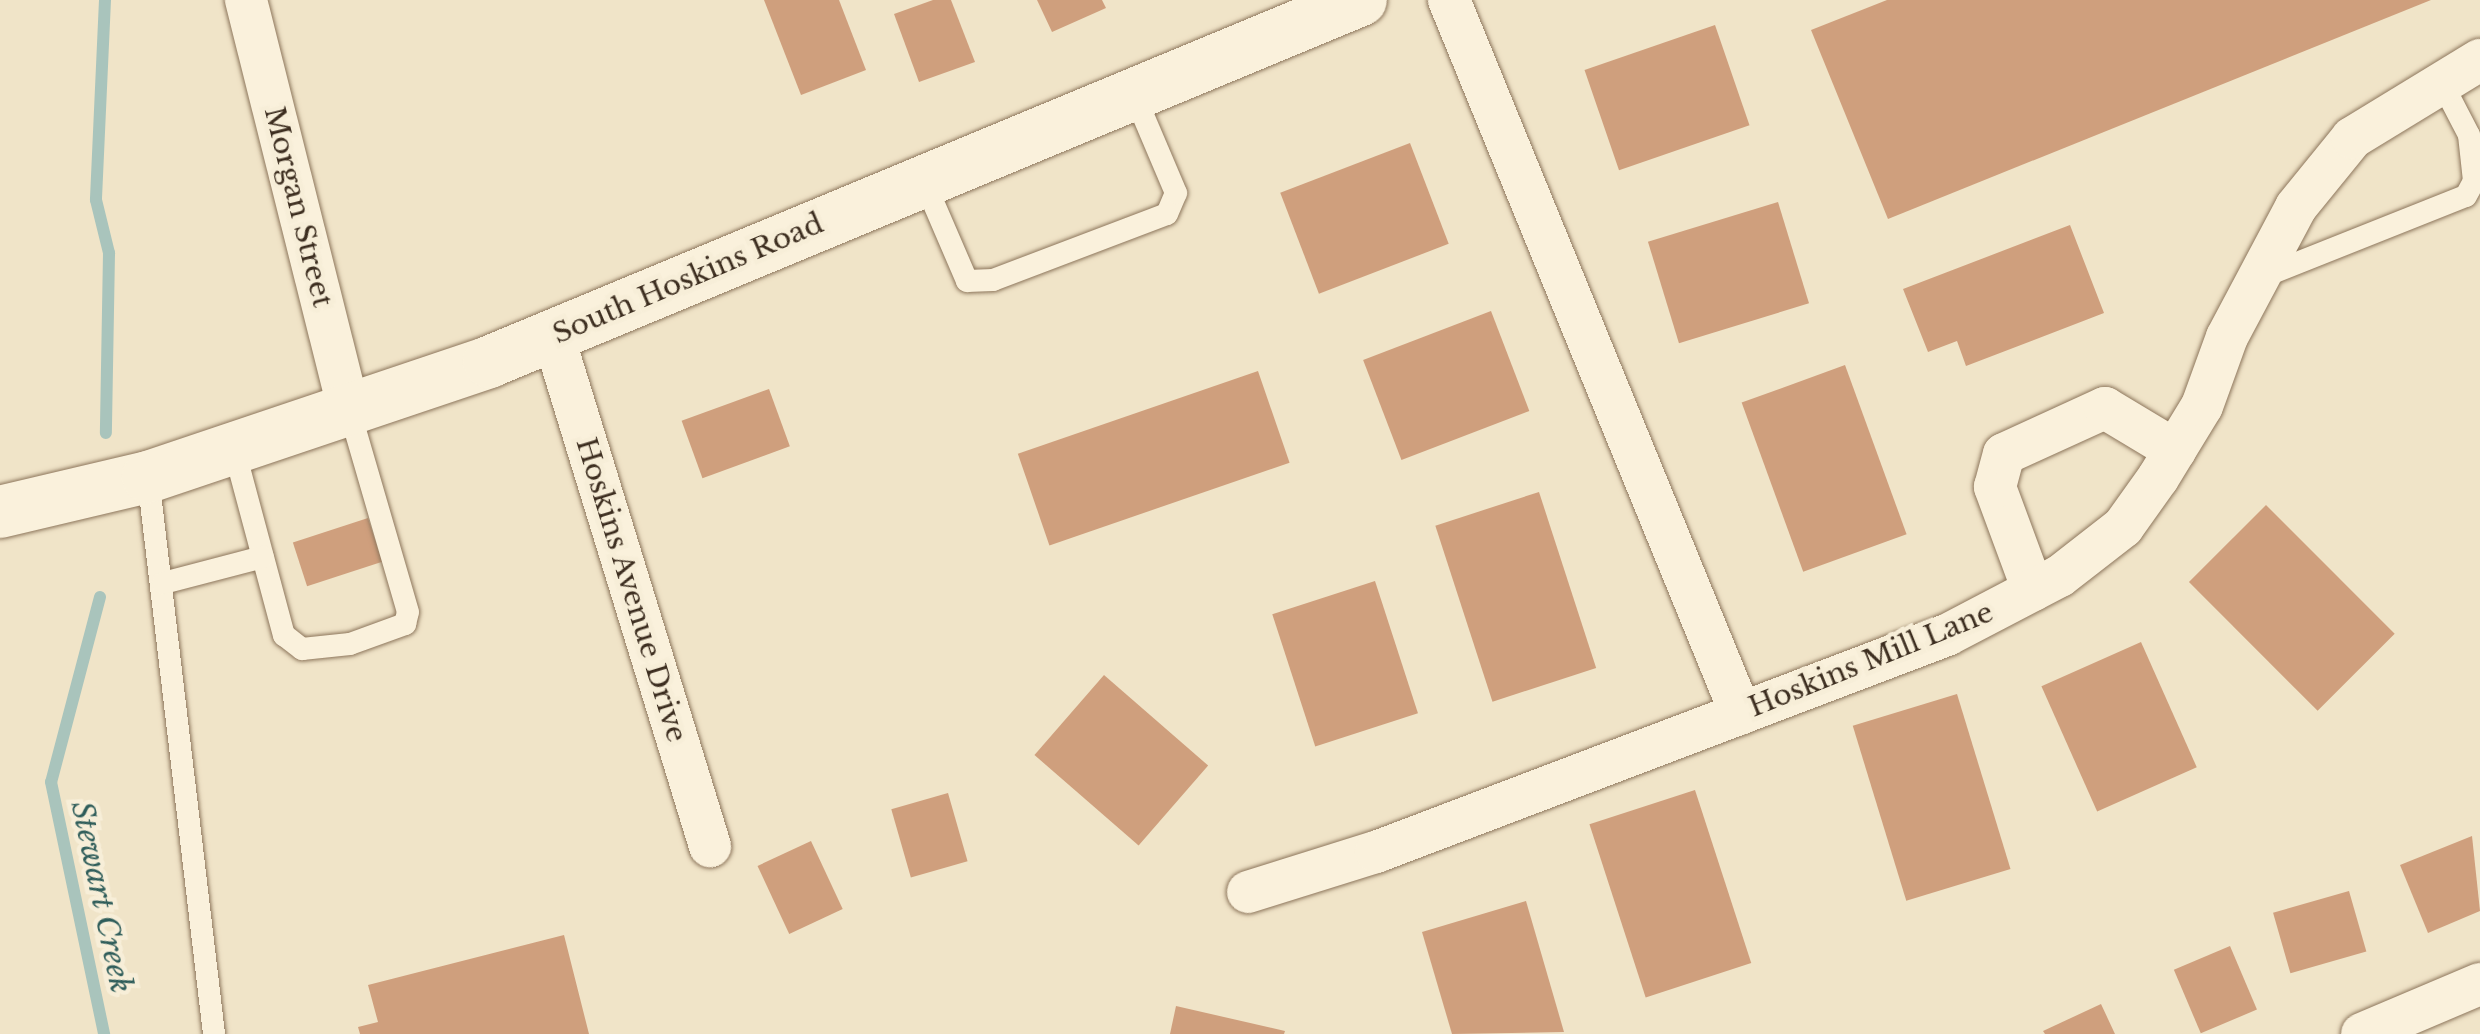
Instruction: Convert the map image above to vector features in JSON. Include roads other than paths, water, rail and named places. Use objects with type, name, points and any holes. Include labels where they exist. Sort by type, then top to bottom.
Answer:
[{"type":"street","name":"Morgan Street","points":[[246,0],[350,413]]},
{"type":"street","name":"South Hoskins Road","points":[[0,512],[148,477],[350,413],[553,335],[1361,0]]},
{"type":"street","points":[[1449,0],[1741,714]]},
{"type":"street","name":"Hoskins Mill Lane","points":[[1248,892],[1376,852],[1947,636],[2032,590],[2123,528],[2176,450],[2296,207],[2352,138],[2440,79],[2480,60]]},
{"type":"street","name":"Hoskins Avenue Drive","points":[[553,335],[710,846]]},
{"type":"street","points":[[2032,590],[1994,487],[2004,454],[2105,408],[2176,450]]},
{"type":"street","points":[[2362,1034],[2480,984]]},
{"type":"lane","points":[[2258,278],[2466,196],[2474,181],[2470,135],[2440,79]]},
{"type":"lane","points":[[924,181],[967,281],[992,280],[1167,214],[1176,193],[1134,94]]},
{"type":"lane","points":[[234,449],[284,634],[302,649],[350,644],[405,624],[350,413]]},
{"type":"lane","points":[[148,477],[214,1034]]},
{"type":"lane","points":[[162,583],[263,557]]},
{"type":"waterway","name":"Stewart Creek","points":[[105,0],[96,200],[109,253],[106,433]]},
{"type":"waterway","name":"Stewart Creek","points":[[100,597],[51,782],[104,1034]]}]
